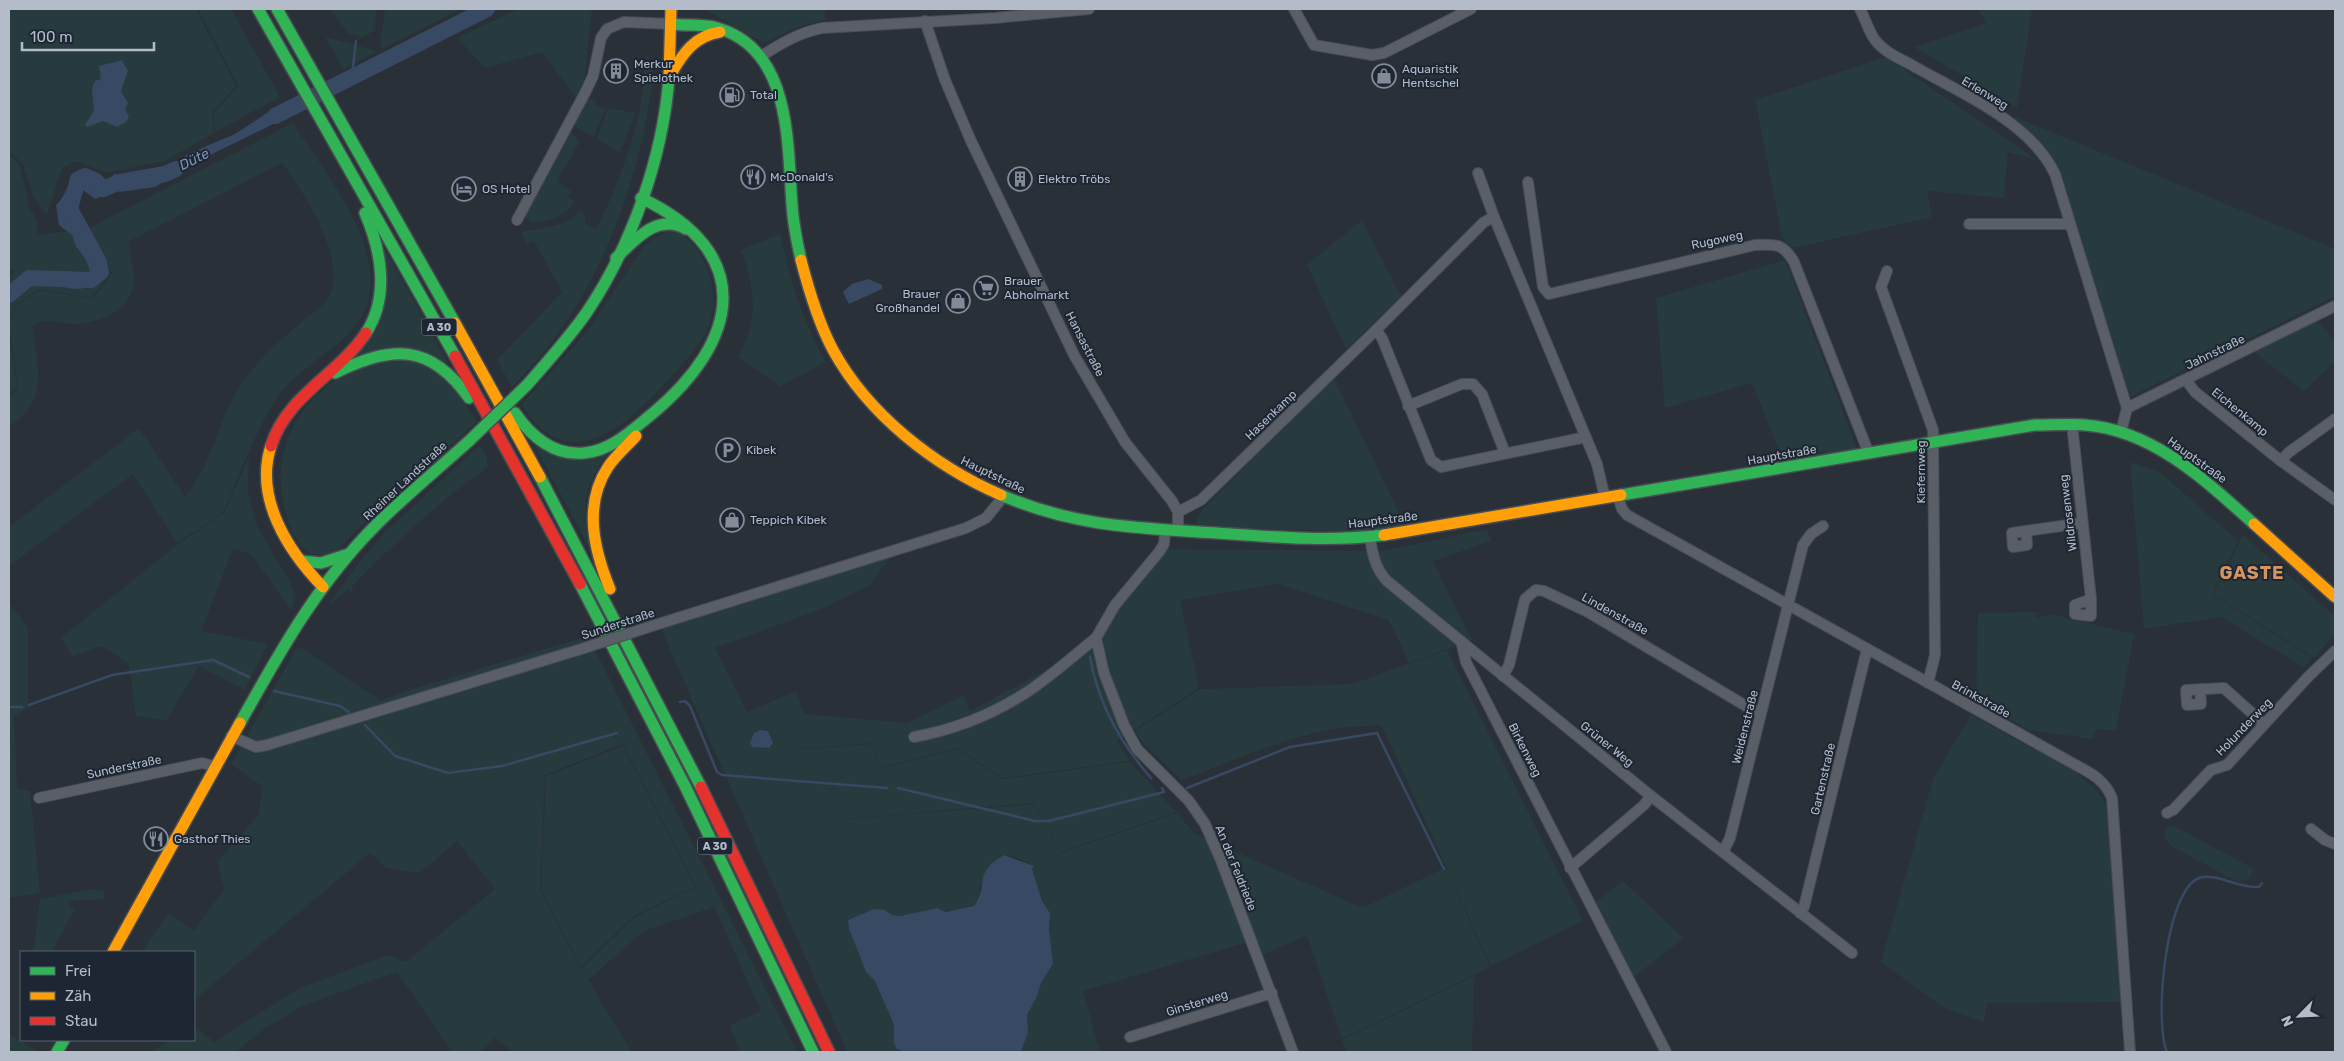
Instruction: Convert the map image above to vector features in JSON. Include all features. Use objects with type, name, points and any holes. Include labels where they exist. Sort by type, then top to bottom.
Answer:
[{"type":"main road","name":"A 30","points":[[258,9],[305,88],[528,486],[712,840],[813,1052]]},
{"type":"main road","name":"A 30","points":[[277,9],[466,342],[557,508],[743,871],[829,1052]]},
{"type":"main road","name":"Rheiner Landstraße","points":[[113,951],[285,641],[323,587],[349,554],[394,508],[469,441],[527,385],[584,316],[616,258],[641,198],[662,129],[670,76],[671,9]]},
{"type":"main road","name":"Hauptstraße","points":[[672,24],[712,27],[736,36],[760,57],[778,90],[787,123],[792,203],[799,253],[819,318],[830,344],[861,389],[908,438],[949,469],[1003,497],[1032,509],[1065,518],[1123,528],[1304,538],[1370,536],[2035,425],[2072,424],[2121,432],[2164,451],[2209,484],[2335,597]]},
{"type":"main road","points":[[670,76],[679,59],[691,44],[700,37],[710,33],[722,32],[736,36]]},
{"type":"main road","points":[[323,587],[288,544],[275,522],[269,499],[267,477],[269,457],[277,426],[289,409],[359,343],[369,327],[380,293],[382,267],[378,248],[370,223],[352,188],[350,168]]},
{"type":"main road","points":[[641,198],[658,205],[678,219],[706,245],[718,271],[723,296],[722,320],[713,345],[687,380],[658,409],[608,468],[600,481],[592,513],[593,529],[600,562],[609,587],[643,653],[643,673]]},
{"type":"main road","points":[[616,258],[651,227],[662,223],[683,226],[706,245]]},
{"type":"main road","points":[[466,342],[475,345],[519,420],[534,436],[553,448],[580,453],[595,451],[610,444],[658,409]]},
{"type":"main road","points":[[314,384],[352,364],[382,354],[404,353],[427,358],[448,372],[466,394],[508,466],[528,486]]},
{"type":"main road","points":[[301,561],[321,563],[349,554]]},
{"type":"main road","points":[[57,1052],[63,1041]]},
{"type":"street","points":[[760,57],[789,38],[806,31],[925,21],[995,18],[1088,9]]},
{"type":"street","points":[[1294,9],[1314,45],[1372,55],[1384,53],[1471,9]]},
{"type":"street","name":"Erlenweg","points":[[1860,9],[1875,40],[1895,57],[2003,117],[2037,147],[2049,161],[2055,174],[2128,408]]},
{"type":"street","name":"Hansastraße","points":[[925,21],[945,80],[971,141],[1074,355],[1122,437],[1172,501],[1178,512]]},
{"type":"street","points":[[517,220],[593,76],[601,38],[607,29],[624,22],[672,24]]},
{"type":"street","points":[[1478,173],[1494,217],[1597,464],[1605,498]]},
{"type":"street","name":"Rugoweg","points":[[1528,182],[1544,286],[1549,294],[1755,245],[1773,244],[1787,250],[1794,262],[1869,454]]},
{"type":"street","name":"Hasenkamp","points":[[1178,512],[1201,500],[1484,222],[1494,217]]},
{"type":"street","points":[[1969,224],[2070,224]]},
{"type":"street","name":"Kiefernweg","points":[[1887,271],[1881,287],[1932,422],[1934,442],[1935,656],[1928,683]]},
{"type":"street","name":"Jahnstraße","points":[[2128,408],[2335,306]]},
{"type":"street","points":[[1376,330],[1382,338],[1431,460],[1441,467],[1586,437]]},
{"type":"street","name":"Eichenkamp","points":[[2186,380],[2194,392],[2281,461],[2335,500]]},
{"type":"street","points":[[1408,406],[1462,384],[1473,384],[1482,394],[1505,453]]},
{"type":"street","points":[[2121,432],[2128,408]]},
{"type":"street","points":[[2281,461],[2288,453],[2335,419]]},
{"type":"street","name":"Wildrosenweg","points":[[2072,424],[2091,599]]},
{"type":"street","name":"Brinkstraße","points":[[1618,496],[1622,509],[1627,515],[2097,777],[2107,787],[2112,798],[2130,1052]]},
{"type":"street","name":"Sunderstraße","points":[[231,736],[256,747],[293,738],[578,650],[966,528],[986,518],[1003,497]]},
{"type":"street","points":[[1178,512],[1178,531]]},
{"type":"street","points":[[2026,531],[2082,523]]},
{"type":"street","name":"Weidenstraße","points":[[1723,852],[1730,838],[1803,545],[1810,534],[1823,526]]},
{"type":"street","points":[[914,737],[935,733],[985,715],[1024,694],[1096,638],[1115,605],[1159,552],[1164,544],[1164,530]]},
{"type":"street","name":"Grüner Weg","points":[[1370,536],[1373,555],[1381,575],[1651,796],[1852,953]]},
{"type":"street","name":"Lindenstraße","points":[[1503,676],[1509,665],[1525,599],[1536,590],[1544,591],[1588,612],[1751,709],[1762,712]]},
{"type":"street","name":"An der Feldriede","points":[[1096,638],[1104,673],[1124,725],[1138,749],[1189,801],[1205,824],[1293,1052]]},
{"type":"street","name":"Birkenweg","points":[[1461,641],[1466,662],[1666,1052]]},
{"type":"street","name":"Gartenstraße","points":[[1800,913],[1804,907],[1827,817],[1867,649]]},
{"type":"street","name":"Holunderweg","points":[[2167,813],[2173,810],[2211,770],[2227,765],[2335,651]]},
{"type":"street","points":[[2200,690],[2224,688],[2264,724]]},
{"type":"street","name":"Sunderstraße","points":[[38,798],[202,763],[214,766]]},
{"type":"street","points":[[1570,868],[1644,805],[1651,796]]},
{"type":"street","points":[[2311,829],[2325,840],[2335,844]]},
{"type":"street","name":"Ginsterweg","points":[[1130,1037],[1272,994]]},
{"type":"green space","points":[[9,9],[196,9],[236,86],[212,113],[214,133],[165,161],[106,173],[77,161],[62,168],[47,215],[34,198],[23,164],[9,151]]},
{"type":"green space","points":[[198,9],[231,9],[280,97],[215,132],[213,114],[238,86]]},
{"type":"green space","points":[[330,9],[377,9],[374,31],[363,37],[348,33]]},
{"type":"green space","points":[[385,9],[461,9],[383,48],[380,46]]},
{"type":"green space","points":[[518,9],[592,9],[584,81],[576,98],[542,52],[485,68],[457,38]]},
{"type":"green space","points":[[704,9],[825,9],[826,19],[795,28],[764,43]]},
{"type":"green space","points":[[1978,9],[2032,9],[2017,108],[1914,47],[1986,23]]},
{"type":"green space","points":[[325,37],[378,51],[343,69]]},
{"type":"green space","points":[[647,54],[652,68],[652,76],[647,116],[639,154],[615,227],[600,262],[582,296],[538,359],[512,387],[497,360],[562,292],[534,241],[527,245],[522,233],[561,224],[579,211],[585,214],[585,223],[596,230],[617,183],[631,143],[637,122]]},
{"type":"green space","points":[[1886,57],[2037,160],[2008,152],[2004,198],[1927,191],[1932,217],[1792,248],[1782,237],[1755,100]]},
{"type":"green space","points":[[596,100],[595,106],[605,108],[594,137],[577,128],[574,123],[585,101]]},
{"type":"green space","points":[[608,108],[636,113],[620,152],[597,139]]},
{"type":"green space","points":[[2015,117],[2335,249],[2335,296],[2130,397],[2061,173],[2046,151],[2013,120]]},
{"type":"green space","points":[[293,123],[340,193],[365,249],[370,276],[368,302],[355,326],[336,345],[303,371],[283,390],[269,410],[259,430],[223,511],[209,523],[177,543],[133,474],[9,566],[9,527],[139,428],[185,497],[202,471],[226,413],[241,385],[267,353],[327,300],[333,285],[333,268],[322,229],[302,192],[282,163],[128,242],[134,283],[126,302],[119,309],[102,319],[92,322],[72,324],[47,321],[32,326],[38,369],[36,394],[31,405],[22,416],[9,427],[9,399],[18,388],[9,322],[17,305],[39,290],[93,299],[112,273],[89,228]]},
{"type":"green space","points":[[570,130],[580,141],[557,182],[571,191],[568,197],[575,201],[562,214],[551,219],[532,223],[526,218],[526,212]]},
{"type":"green space","points":[[9,153],[20,165],[29,207],[37,220],[37,235],[87,229],[110,273],[92,298],[38,289],[16,305],[9,320],[9,278],[15,271],[9,269]]},
{"type":"green space","points":[[1362,220],[1401,296],[1346,349],[1307,265]]},
{"type":"green space","points":[[667,232],[681,234],[688,239],[706,265],[714,299],[712,315],[706,333],[689,357],[654,395],[617,427],[598,437],[578,442],[559,439],[540,427],[522,404],[586,333],[644,246],[652,239]]},
{"type":"green space","points":[[780,234],[798,300],[810,331],[826,362],[780,386],[739,357],[750,328],[753,306],[747,267],[740,250]]},
{"type":"green space","points":[[383,246],[449,364],[358,355]]},
{"type":"green space","points":[[1785,260],[1857,448],[1832,452],[1811,452],[1784,463],[1752,383],[1665,408],[1656,298]]},
{"type":"green space","points":[[2317,320],[2335,341],[2335,361],[2304,391],[2254,352]]},
{"type":"green space","points":[[9,331],[17,387],[9,397]]},
{"type":"green space","points":[[375,359],[414,361],[434,370],[451,385],[477,422],[390,497],[337,550],[329,555],[311,554],[297,540],[285,510],[281,490],[284,450],[300,415],[327,386],[344,374]]},
{"type":"green space","points":[[1334,378],[1405,525],[1374,532],[1199,527],[1196,520],[1203,509]]},
{"type":"green space","points":[[480,445],[487,457],[488,467],[434,509],[401,539],[352,586],[353,594],[349,589],[328,605],[354,569],[384,533]]},
{"type":"green space","points":[[535,446],[608,453],[593,477],[586,499],[586,523],[591,551]]},
{"type":"green space","points":[[249,456],[248,492],[257,526],[291,584],[295,597],[291,610],[251,554],[233,549],[201,631],[268,644],[245,690],[199,666],[166,721],[136,716],[129,664],[102,646],[72,657],[61,638],[177,545],[224,513]]},
{"type":"green space","points":[[2130,462],[2161,473],[2238,541],[2212,594],[2312,658],[2304,668],[2222,617],[2144,629]]},
{"type":"green space","points":[[1487,529],[1491,541],[1433,561],[1472,640],[1409,663],[1389,620],[1278,584],[1180,600],[1199,688],[1117,741],[1130,761],[1003,778],[957,748],[883,767],[869,743],[785,750],[869,744],[883,768],[957,749],[1003,779],[1130,762],[1176,812],[1061,852],[1034,803],[811,822],[1034,804],[1061,853],[1177,813],[1195,834],[1363,908],[1446,867],[1490,967],[1342,1039],[1307,935],[1258,957],[1248,942],[1083,991],[1100,1052],[1021,1052],[1028,1032],[1027,1015],[1037,996],[1041,983],[1053,964],[1049,929],[1050,913],[1042,901],[1032,869],[1034,866],[1015,857],[1004,855],[980,885],[979,899],[974,906],[946,912],[937,908],[900,916],[892,915],[885,910],[849,929],[866,972],[875,981],[894,1025],[894,1043],[906,1052],[847,1052],[661,629],[890,557],[869,586],[819,610],[715,648],[747,712],[796,691],[805,714],[907,723],[963,696],[970,711],[1095,644],[1153,549],[1382,551]]},
{"type":"green space","points":[[2243,535],[2335,616],[2335,633],[2314,658],[2213,594]]},
{"type":"green space","points":[[9,603],[28,628],[28,708],[14,716],[17,789],[30,791],[40,893],[9,898]]},
{"type":"green space","points":[[2037,612],[2036,618],[2051,614],[2134,634],[2116,731],[2096,729],[2093,739],[2028,730],[1976,699],[1978,613]]},
{"type":"green space","points":[[588,636],[797,1052],[740,1052],[730,1025],[761,1011],[714,907],[644,931],[588,980],[632,1052],[514,1052],[494,1038],[480,1052],[452,1052],[397,972],[304,1005],[262,1030],[236,1052],[151,1052],[168,1041],[195,1041],[195,1027],[214,1042],[298,989],[388,955],[406,962],[495,889],[457,841],[420,873],[386,868],[370,853],[195,999],[195,951],[145,951],[148,941],[169,914],[194,931],[224,889],[217,862],[258,815],[263,787],[231,764],[298,646],[381,701],[410,690],[410,688],[413,689]],"holes":[[[623,744],[696,887],[636,916],[581,969],[540,890],[545,775]]]},
{"type":"green space","points":[[1447,650],[1583,921],[1491,966],[1382,726],[1356,726],[1305,735],[1182,780],[1144,744],[1135,731],[1200,689],[1352,684]]},
{"type":"green space","points":[[1971,715],[2075,771],[2098,792],[2108,809],[2123,1002],[1987,1003],[1984,1022],[1946,1009],[1881,962],[1933,779]]},
{"type":"green space","points":[[623,746],[695,887],[635,915],[581,967],[541,890],[546,776]]},
{"type":"green space","points":[[2174,826],[2254,869],[2249,880],[2236,881],[2171,846],[2164,837],[2167,827]]},
{"type":"green space","points":[[1623,881],[1683,938],[1634,977],[1596,902]]},
{"type":"green space","points":[[92,889],[104,892],[104,899],[69,901],[70,908],[76,907],[53,951],[33,951],[40,899]]},
{"type":"green space","points":[[1474,976],[1472,1052],[1347,1052],[1342,1040]]},
{"type":"green space","points":[[9,1034],[39,1052],[9,1052]]},
{"type":"water","points":[[122,60],[128,71],[121,91],[128,103],[125,109],[129,117],[126,122],[117,127],[103,121],[87,127],[85,125],[94,111],[92,89],[95,81],[101,79],[99,66]]},
{"type":"water","points":[[293,103],[298,112],[206,157],[155,187],[120,192],[117,190],[95,199],[79,187],[75,189],[74,216],[81,235],[96,264],[99,277],[94,283],[80,289],[58,285],[43,278],[27,284],[9,296],[9,287],[30,274],[39,271],[50,272],[75,281],[90,278],[90,271],[86,260],[76,246],[72,235],[59,225],[56,205],[72,178],[86,178],[95,187],[107,185],[114,174],[122,174],[132,180],[154,176],[188,154],[235,134],[267,113]]},
{"type":"water","points":[[868,279],[882,285],[882,289],[849,304],[843,292],[852,284]]},
{"type":"water","points":[[761,730],[768,731],[773,743],[769,748],[752,747],[750,743],[754,733]]},
{"type":"water","points":[[1004,855],[1034,866],[1032,869],[1042,901],[1050,913],[1049,929],[1053,964],[1041,983],[1037,996],[1027,1015],[1028,1032],[1021,1052],[906,1052],[897,1049],[894,1043],[894,1025],[875,981],[866,972],[849,929],[848,920],[874,909],[885,910],[892,915],[900,916],[937,908],[946,912],[974,906],[979,899],[984,874],[994,862]]},
{"type":"waterway","name":"Düte","points":[[275,116],[487,9]]},
{"type":"waterway","points":[[352,75],[356,41]]},
{"type":"waterway","name":"Düte","points":[[9,295],[29,278],[91,280],[101,272],[99,262],[70,209],[78,179],[85,176],[96,181],[103,189],[120,182],[165,174],[176,169]]},
{"type":"waterway","points":[[1090,657],[1099,691],[1112,722],[1130,751],[1151,778]]},
{"type":"waterway","points":[[29,705],[112,675],[213,660],[249,677]]},
{"type":"waterway","points":[[274,691],[340,706],[349,712]]},
{"type":"waterway","points":[[680,702],[685,701],[690,706],[717,772],[722,775],[887,788]]},
{"type":"waterway","points":[[9,707],[22,707]]},
{"type":"waterway","points":[[365,725],[395,756],[448,773],[502,766],[617,733]]},
{"type":"waterway","points":[[1187,788],[1290,747],[1377,733],[1444,869]]},
{"type":"waterway","points":[[898,788],[1035,821],[1049,821],[1164,792],[1162,788]]},
{"type":"waterway","points":[[2167,1052],[2163,1036],[2162,1014],[2165,959],[2178,906],[2187,888],[2199,878],[2205,877],[2252,887],[2259,887],[2262,883]]},
{"type":"traffic: fast","points":[[258,9],[455,356]]},
{"type":"traffic: fast","points":[[277,9],[455,323]]},
{"type":"traffic: fast","points":[[672,24],[714,27],[740,38],[758,54],[772,75],[786,126],[793,218],[801,260]]},
{"type":"traffic: fast","points":[[527,385],[580,322],[618,258],[643,199],[652,169],[666,107],[669,77]]},
{"type":"traffic: fast","points":[[515,413],[536,437],[553,448],[573,453],[594,451],[621,439],[652,414],[682,386],[704,357],[718,328],[723,299],[719,271],[704,245],[678,220],[641,198]]},
{"type":"traffic: fast","points":[[365,213],[371,227],[381,273],[378,304],[374,319],[366,333]]},
{"type":"traffic: fast","points":[[616,258],[639,236],[656,226],[666,224],[686,229]]},
{"type":"traffic: fast","points":[[335,373],[374,357],[409,354],[440,367],[469,398]]},
{"type":"traffic: fast","points":[[469,441],[527,385]]},
{"type":"traffic: fast","points":[[1621,495],[2035,425],[2085,425],[2110,429],[2156,447],[2197,475],[2254,524]]},
{"type":"traffic: fast","points":[[240,723],[301,620],[355,547],[387,514],[469,441]]},
{"type":"traffic: fast","points":[[540,477],[701,787]]},
{"type":"traffic: fast","points":[[1001,495],[1055,514],[1081,520],[1133,527],[1300,538],[1384,535]]},
{"type":"traffic: fast","points":[[301,561],[321,563],[349,554]]},
{"type":"traffic: fast","points":[[580,584],[685,786],[813,1052]]},
{"type":"traffic: fast","points":[[57,1052],[63,1041]]},
{"type":"traffic: slow","points":[[669,77],[671,9]]},
{"type":"traffic: slow","points":[[671,74],[680,59],[691,47],[703,37],[720,32]]},
{"type":"traffic: slow","points":[[801,260],[814,306],[833,350],[865,396],[905,436],[928,453],[951,469],[1001,495]]},
{"type":"traffic: slow","points":[[455,323],[540,477]]},
{"type":"traffic: slow","points":[[610,589],[599,559],[593,512],[600,482],[608,467],[636,436]]},
{"type":"traffic: slow","points":[[271,446],[267,466],[267,485],[271,504],[287,540],[310,573],[323,587]]},
{"type":"traffic: slow","points":[[1384,535],[1621,495]]},
{"type":"traffic: slow","points":[[2254,524],[2335,597]]},
{"type":"traffic: slow","points":[[114,951],[240,723]]},
{"type":"traffic: jam","points":[[271,446],[279,428],[289,413],[314,386],[355,348],[366,333]]},
{"type":"traffic: jam","points":[[455,356],[580,584]]},
{"type":"traffic: jam","points":[[701,787],[829,1052]]},
{"type":"place","name":"Merkur Spielothek","points":[[616,71]]},
{"type":"place","name":"Aquaristik Hentschel","points":[[1384,76]]},
{"type":"place","name":"Total","points":[[732,95]]},
{"type":"place","name":"McDonald's","points":[[753,177]]},
{"type":"place","name":"Elektro Tröbs","points":[[1020,179]]},
{"type":"place","name":"OS Hotel","points":[[464,189]]},
{"type":"place","name":"Brauer Abholmarkt","points":[[986,288]]},
{"type":"place","name":"Brauer Großhandel","points":[[958,301]]},
{"type":"place","name":"Kibek","points":[[728,450]]},
{"type":"place","name":"Teppich Kibek","points":[[732,520]]},
{"type":"place","name":"Gasthof Thies","points":[[156,839]]},
{"type":"district","name":"GASTE","points":[[2252,573]]}]
